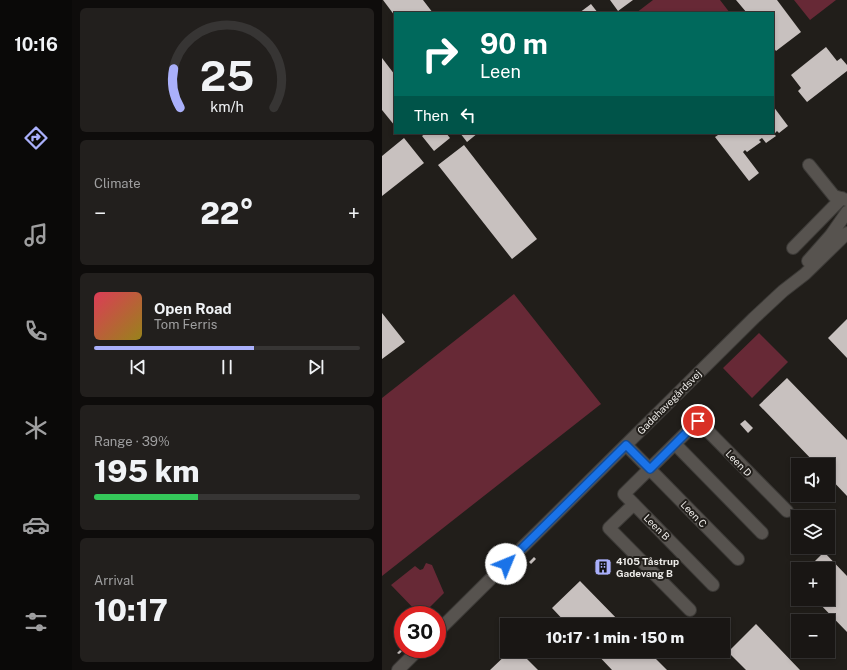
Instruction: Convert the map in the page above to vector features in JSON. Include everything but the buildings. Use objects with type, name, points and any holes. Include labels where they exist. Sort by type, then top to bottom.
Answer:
[{"type":"street","points":[[809,165],[834,196],[845,199]]},
{"type":"street","points":[[793,248],[845,199]]},
{"type":"street","name":"Gadehavegårdsvej","points":[[783,291],[831,234],[847,212]]},
{"type":"street","name":"Gadehavegårdsvej","points":[[446,623],[754,318],[783,291],[805,274],[847,233]]},
{"type":"street","name":"Leen D","points":[[650,469],[698,421],[787,511]]},
{"type":"street","points":[[675,444],[762,533]]},
{"type":"street","name":"Leen C","points":[[626,445],[738,559]]},
{"type":"street","name":"Leen B","points":[[650,469],[624,494],[713,585]]},
{"type":"street","points":[[634,504],[609,528],[690,610]]},
{"type":"street","points":[[398,670],[410,658]]},
{"type":"shaded area","points":[[653,0],[720,0],[729,12],[637,12]]},
{"type":"shaded area","points":[[794,0],[836,0],[810,20]]},
{"type":"shaded area","points":[[514,294],[601,404],[382,576],[382,398]]},
{"type":"shaded area","points":[[759,333],[788,362],[752,398],[723,368]]},
{"type":"shaded area","points":[[426,563],[432,565],[444,593],[431,606],[411,606],[391,585],[415,566],[420,570],[423,569]]},
{"type":"place","name":"4105 Tåstrup Gadevang B","points":[[603,567]]},
{"type":"route","points":[[506,564],[626,445],[650,469],[698,421]]}]
